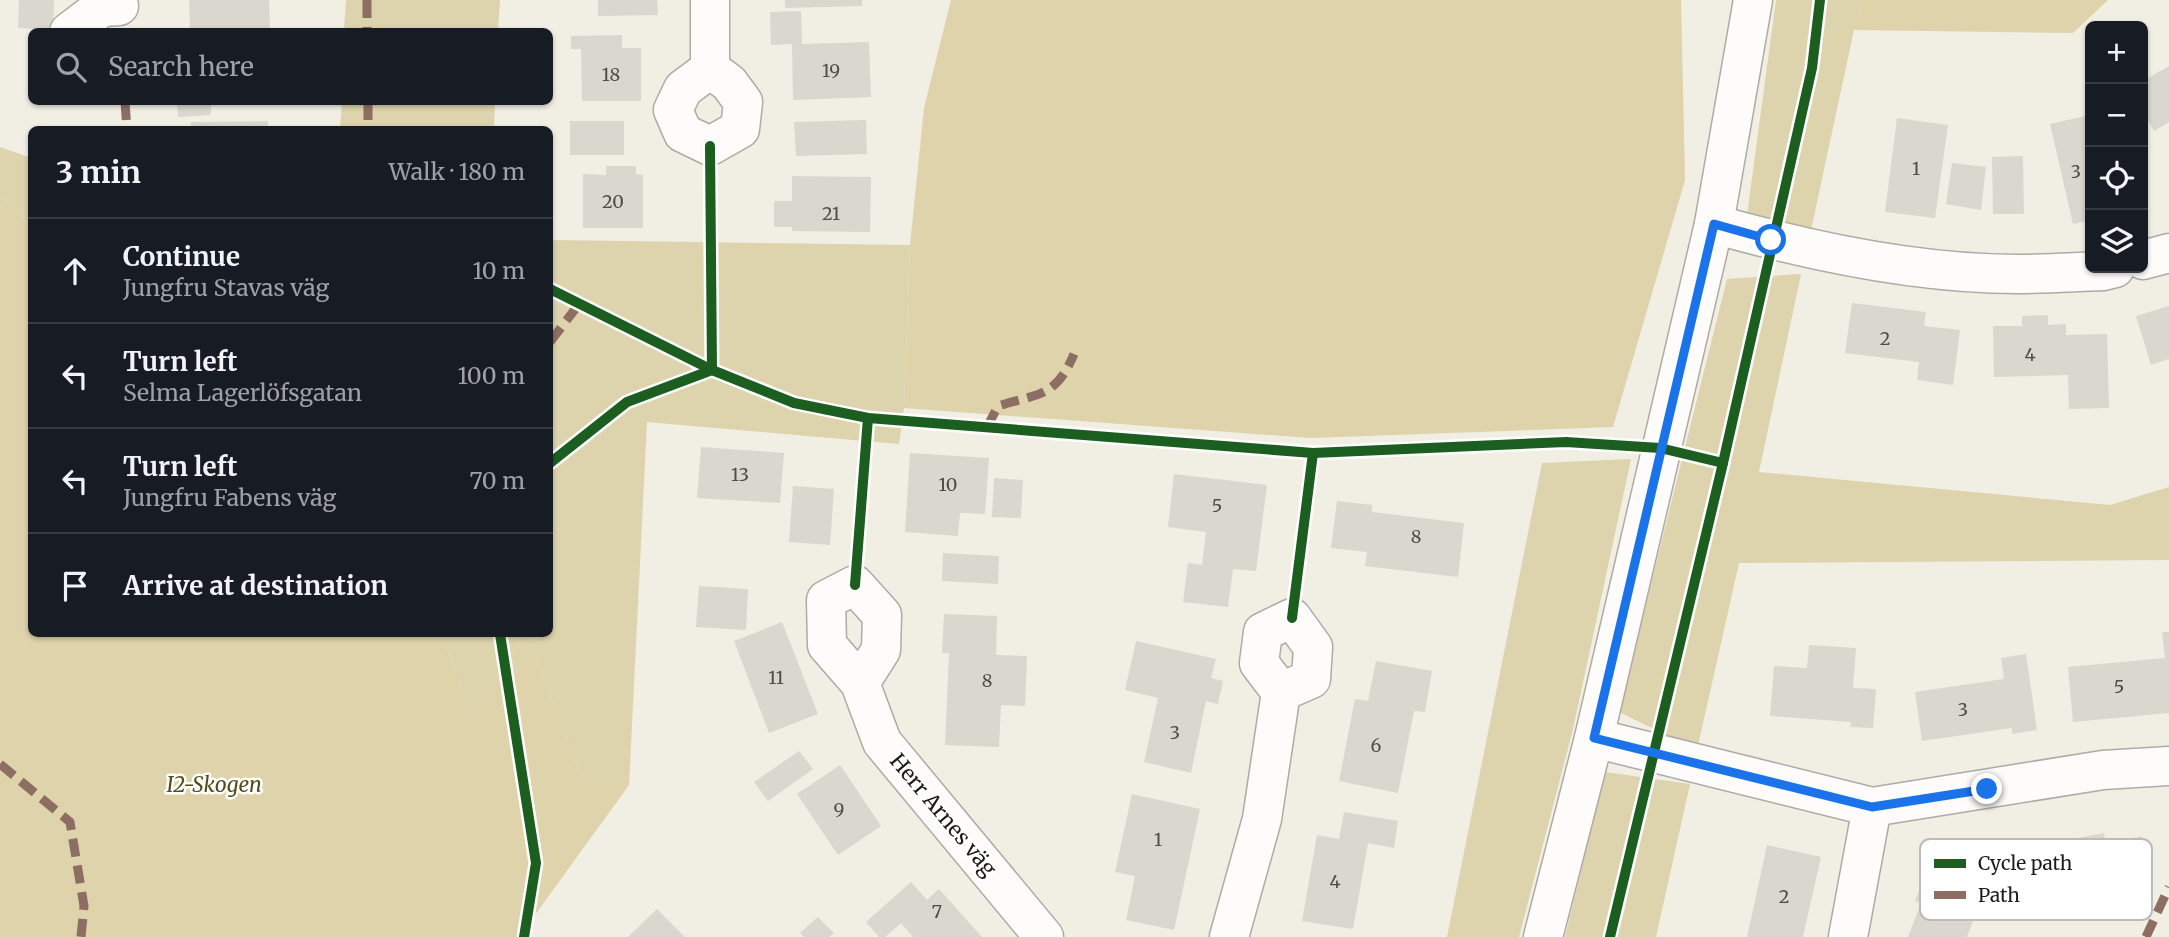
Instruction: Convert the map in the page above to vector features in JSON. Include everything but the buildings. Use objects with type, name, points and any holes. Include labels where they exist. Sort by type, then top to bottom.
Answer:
[{"type":"street","points":[[710,0],[710,69]]},
{"type":"street","points":[[1544,937],[1594,738],[1714,224],[1753,0]]},
{"type":"street","points":[[74,28],[102,7],[119,13]]},
{"type":"street","points":[[1714,224],[1771,240],[1923,267],[2015,274],[2085,272]]},
{"type":"street","points":[[2148,259],[2169,253]]},
{"type":"street","name":"Herr Arnes väg","points":[[860,683],[882,742],[1044,937]]},
{"type":"street","points":[[1228,937],[1262,820],[1281,692]]},
{"type":"street","points":[[1594,738],[1872,807],[2103,770],[2169,766]]},
{"type":"street","points":[[1848,937],[1872,807]]},
{"type":"shaded area","points":[[346,0],[500,0],[498,28],[344,28]]},
{"type":"shaded area","points":[[1776,0],[1864,0],[1854,30],[1811,230],[1747,215]]},
{"type":"shaded area","points":[[342,105],[495,105],[494,126],[340,126]]},
{"type":"shaded area","points":[[0,147],[28,157],[28,222],[0,195]]},
{"type":"shaded area","points":[[553,240],[910,245],[904,408],[899,444],[647,422],[629,785],[582,778],[528,637],[553,637]]},
{"type":"shaded area","points":[[1801,274],[1759,472],[2110,505],[2169,487],[2169,560],[1739,563],[1697,750],[1619,712],[1727,279]]},
{"type":"shaded area","points":[[1631,459],[1573,729],[1519,937],[1447,937],[1542,463]]},
{"type":"shaded area","points":[[443,637],[521,637],[473,723]]},
{"type":"shaded area","points":[[1605,772],[1690,784],[1656,937],[1565,937]]},
{"type":"green space","points":[[951,0],[1681,0],[1685,180],[1613,427],[1311,438],[904,408],[910,245],[924,108]]},
{"type":"green space","points":[[1864,0],[2108,0],[2073,33],[1854,30]]},
{"type":"green space","name":"I2-Skogen","points":[[0,195],[28,222],[28,637],[443,637],[473,722],[521,637],[528,637],[582,778],[629,785],[519,937],[0,937]]},
{"type":"marked path","points":[[367,0],[367,28]]},
{"type":"marked path","points":[[125,105],[127,126]]},
{"type":"marked path","points":[[368,105],[368,126]]},
{"type":"marked path","points":[[553,338],[579,304]]},
{"type":"marked path","points":[[987,427],[998,406],[1036,395],[1053,386],[1074,354]]},
{"type":"marked path","points":[[0,764],[70,822],[84,906],[81,937]]},
{"type":"marked path","points":[[2146,937],[2169,887]]},
{"type":"cycle path","points":[[1610,937],[1723,463],[1812,68],[1820,0]]},
{"type":"cycle path","points":[[553,461],[627,402],[712,370],[710,146]]},
{"type":"cycle path","points":[[553,290],[712,370],[794,403],[868,418],[1313,453],[1566,442],[1660,448],[1723,463]]},
{"type":"cycle path","points":[[855,585],[868,418]]},
{"type":"cycle path","points":[[1292,618],[1313,453]]},
{"type":"cycle path","points":[[500,637],[536,863],[524,937]]},
{"type":"route","points":[[1771,240],[1714,224],[1594,738],[1872,807],[1987,789]]}]
